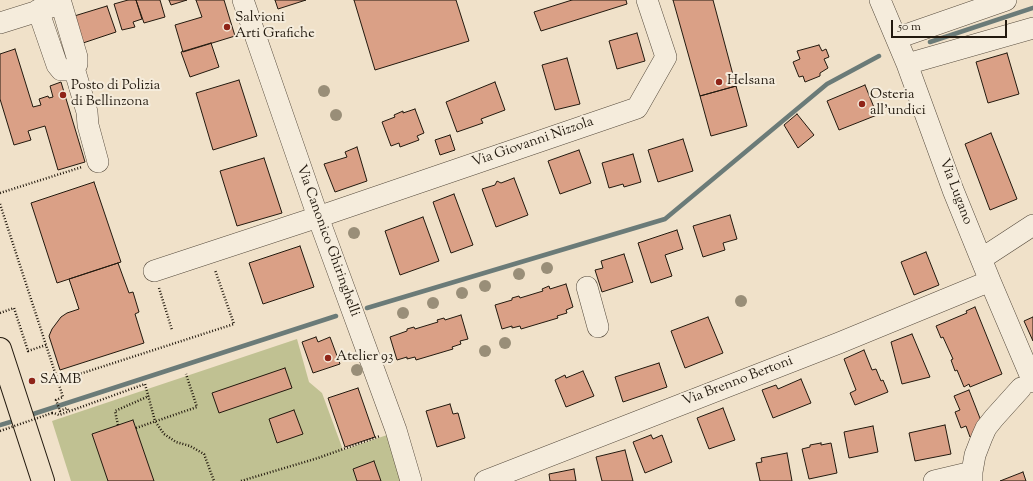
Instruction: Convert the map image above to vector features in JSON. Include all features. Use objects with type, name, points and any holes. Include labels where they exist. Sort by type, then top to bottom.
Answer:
[{"type":"main road","points":[[0,349],[43,481]]},
{"type":"street","name":"Via Canonico Ghiringhelli","points":[[243,0],[318,216],[396,430],[411,481]]},
{"type":"street","name":"Via Giovanni Nizzola","points":[[154,271],[637,108],[666,57],[648,0]]},
{"type":"street","name":"Via Lugano","points":[[880,0],[897,38],[953,190],[990,281],[1027,385]]},
{"type":"street","points":[[897,38],[1006,0]]},
{"type":"street","points":[[0,22],[67,2],[77,57],[74,68],[87,112],[88,125],[98,162]]},
{"type":"street","points":[[38,10],[57,65],[59,68],[65,70],[74,68]]},
{"type":"street","points":[[907,64],[1033,28]]},
{"type":"street","points":[[981,259],[1033,226]]},
{"type":"street","name":"Via Brenno Bertoni","points":[[485,481],[839,343],[990,281]]},
{"type":"street","points":[[587,287],[598,327]]},
{"type":"street","points":[[934,481],[972,477],[978,444],[986,428],[1027,385]]},
{"type":"path","points":[[0,193],[98,162]]},
{"type":"path","points":[[0,204],[63,397],[56,400],[60,411],[67,408],[68,411]]},
{"type":"path","points":[[58,381],[234,324],[209,252]]},
{"type":"path","points":[[154,271],[172,330]]},
{"type":"path","points":[[0,313],[14,308],[28,351],[46,345]]},
{"type":"path","points":[[136,428],[197,407],[186,374]]},
{"type":"path","points":[[1,430],[52,413],[59,415],[145,384],[150,396],[155,421],[164,434],[176,442],[190,446],[204,454],[214,481]]},
{"type":"path","points":[[118,424],[115,411],[150,396]]},
{"type":"path","points":[[241,481],[318,458],[396,430]]},
{"type":"green space","points":[[297,339],[309,382],[322,393],[343,450],[393,433],[409,481],[71,481],[52,421]]},
{"type":"building","points":[[128,0],[136,0],[142,19],[133,22],[135,27],[122,30],[114,4]]},
{"type":"building","points":[[136,0],[160,0],[165,17],[144,23]]},
{"type":"building","points":[[169,0],[187,0],[171,5]]},
{"type":"building","points":[[196,0],[224,0],[235,36],[183,52],[175,25],[202,17]]},
{"type":"building","points":[[275,0],[306,0],[278,9]]},
{"type":"building","points":[[354,0],[456,0],[469,41],[375,70]]},
{"type":"building","points":[[572,0],[626,0],[627,4],[541,31],[534,12]]},
{"type":"building","points":[[673,0],[713,0],[736,86],[700,96]]},
{"type":"building","points":[[107,6],[116,32],[80,44],[71,17]]},
{"type":"building","points":[[637,33],[645,61],[617,69],[609,41]]},
{"type":"building","points":[[211,43],[219,67],[190,77],[181,52]]},
{"type":"building","points":[[819,45],[822,51],[826,49],[829,57],[824,59],[828,68],[820,73],[820,76],[805,82],[803,76],[799,77],[793,62],[800,59],[797,51]]},
{"type":"building","points":[[15,49],[33,107],[41,105],[39,99],[48,96],[49,98],[53,97],[50,86],[61,82],[85,162],[58,170],[45,126],[28,131],[31,140],[14,145],[0,99],[0,54]]},
{"type":"building","points":[[1007,53],[1019,94],[988,103],[976,62]]},
{"type":"building","points":[[567,58],[580,104],[555,110],[542,65]]},
{"type":"building","points":[[239,80],[257,136],[213,150],[196,93]]},
{"type":"building","points":[[495,82],[505,110],[481,119],[483,123],[457,132],[446,102]]},
{"type":"building","points":[[865,85],[877,115],[839,130],[827,101]]},
{"type":"building","points":[[736,86],[747,126],[711,136],[700,96]]},
{"type":"building","points":[[415,109],[424,133],[417,136],[419,140],[400,147],[399,143],[391,146],[382,122],[395,117],[394,115],[403,111],[403,113]]},
{"type":"building","points":[[797,114],[814,135],[798,148],[784,125]]},
{"type":"building","points":[[991,133],[1017,199],[990,210],[965,144]]},
{"type":"building","points":[[450,135],[455,150],[440,155],[435,140]]},
{"type":"building","points":[[683,139],[693,171],[658,182],[648,150]]},
{"type":"building","points":[[357,147],[367,181],[335,192],[324,164],[347,157],[345,152]]},
{"type":"building","points":[[579,150],[591,183],[560,194],[548,161]]},
{"type":"building","points":[[633,154],[641,182],[624,187],[623,184],[609,188],[602,163]]},
{"type":"building","points":[[264,158],[282,213],[237,226],[220,171]]},
{"type":"building","points":[[514,178],[528,215],[496,227],[482,189],[495,185],[497,181],[501,183]]},
{"type":"building","points":[[94,182],[121,262],[57,283],[31,203]]},
{"type":"building","points":[[454,194],[473,245],[451,253],[433,202]]},
{"type":"building","points":[[730,215],[737,239],[723,243],[725,250],[703,257],[693,226]]},
{"type":"building","points":[[423,217],[439,261],[400,275],[385,231]]},
{"type":"building","points":[[677,230],[683,249],[665,255],[672,276],[651,283],[638,243]]},
{"type":"building","points":[[300,246],[314,287],[263,304],[249,263]]},
{"type":"building","points":[[926,252],[939,285],[914,295],[901,262]]},
{"type":"building","points":[[624,254],[633,282],[602,292],[595,270],[603,268],[601,261]]},
{"type":"building","points":[[118,263],[129,293],[133,292],[139,312],[135,314],[144,343],[60,370],[49,336],[52,329],[61,317],[67,313],[79,309],[69,279]]},
{"type":"building","points":[[566,284],[573,307],[566,310],[567,313],[557,316],[558,318],[521,329],[520,326],[512,328],[512,326],[502,329],[495,305],[512,300],[512,298],[519,296],[520,298],[543,291],[542,289],[549,286],[550,289]]},
{"type":"building","points":[[975,307],[1002,374],[970,387],[969,384],[964,387],[957,370],[955,371],[951,360],[953,359],[943,337],[941,338],[936,326],[967,313],[966,311]]},
{"type":"building","points":[[461,315],[468,339],[460,341],[461,344],[452,347],[453,349],[416,360],[415,357],[407,359],[407,357],[397,360],[390,337],[407,331],[407,329],[414,327],[415,329],[438,322],[437,320],[444,318],[445,320]]},
{"type":"building","points":[[708,317],[723,353],[685,368],[671,331]]},
{"type":"building","points":[[1033,317],[1033,341],[1024,321]]},
{"type":"building","points":[[912,334],[930,377],[902,384],[891,342]]},
{"type":"building","points":[[316,337],[318,342],[330,337],[340,364],[313,373],[302,342]]},
{"type":"building","points":[[864,350],[872,370],[876,369],[888,392],[855,405],[850,393],[856,390],[844,359]]},
{"type":"building","points":[[659,363],[667,387],[623,402],[615,377]]},
{"type":"building","points":[[285,368],[292,388],[219,413],[212,393]]},
{"type":"building","points":[[583,371],[594,396],[566,407],[555,380],[565,375],[566,378]]},
{"type":"building","points":[[801,379],[811,403],[773,418],[762,390],[776,385],[778,389]]},
{"type":"building","points":[[358,388],[375,437],[345,447],[328,398]]},
{"type":"building","points":[[969,390],[985,431],[970,437],[966,426],[961,428],[955,412],[960,410],[954,396]]},
{"type":"building","points":[[450,404],[453,414],[458,413],[465,438],[437,447],[426,411]]},
{"type":"building","points":[[723,408],[735,440],[709,449],[697,418]]},
{"type":"building","points":[[294,410],[303,434],[277,443],[269,419]]},
{"type":"building","points":[[133,420],[154,481],[108,481],[92,434]]},
{"type":"building","points":[[945,425],[951,454],[915,461],[909,433]]},
{"type":"building","points":[[873,426],[878,452],[849,458],[844,432]]},
{"type":"building","points":[[651,435],[653,439],[662,435],[672,462],[645,473],[633,442]]},
{"type":"building","points":[[821,443],[821,445],[831,443],[837,473],[809,479],[802,449],[810,447],[810,445]]},
{"type":"building","points":[[625,450],[633,481],[602,481],[596,457]]},
{"type":"building","points":[[787,453],[792,481],[760,481],[756,463],[762,462],[761,458]]},
{"type":"building","points":[[374,461],[381,481],[357,481],[353,469]]},
{"type":"building","points":[[574,469],[576,481],[550,481],[549,474]]},
{"type":"building","points":[[1023,472],[1026,481],[1000,481]]},
{"type":"waterway","points":[[930,42],[1033,8]]},
{"type":"waterway","points":[[367,308],[665,219],[827,84],[879,56]]},
{"type":"waterway","points":[[27,416],[336,316]]},
{"type":"waterway","points":[[0,425],[17,420]]},
{"type":"place","name":"Salvioni Arti Grafiche","points":[[227,27]]},
{"type":"place","name":"Helsana","points":[[719,82]]},
{"type":"place","name":"Posto di Polizia di Bellinzona","points":[[63,95]]},
{"type":"place","name":"Osteria all'undici","points":[[862,104]]},
{"type":"place","name":"Atelier 93","points":[[328,358]]},
{"type":"place","name":"SAMB","points":[[32,381]]}]
